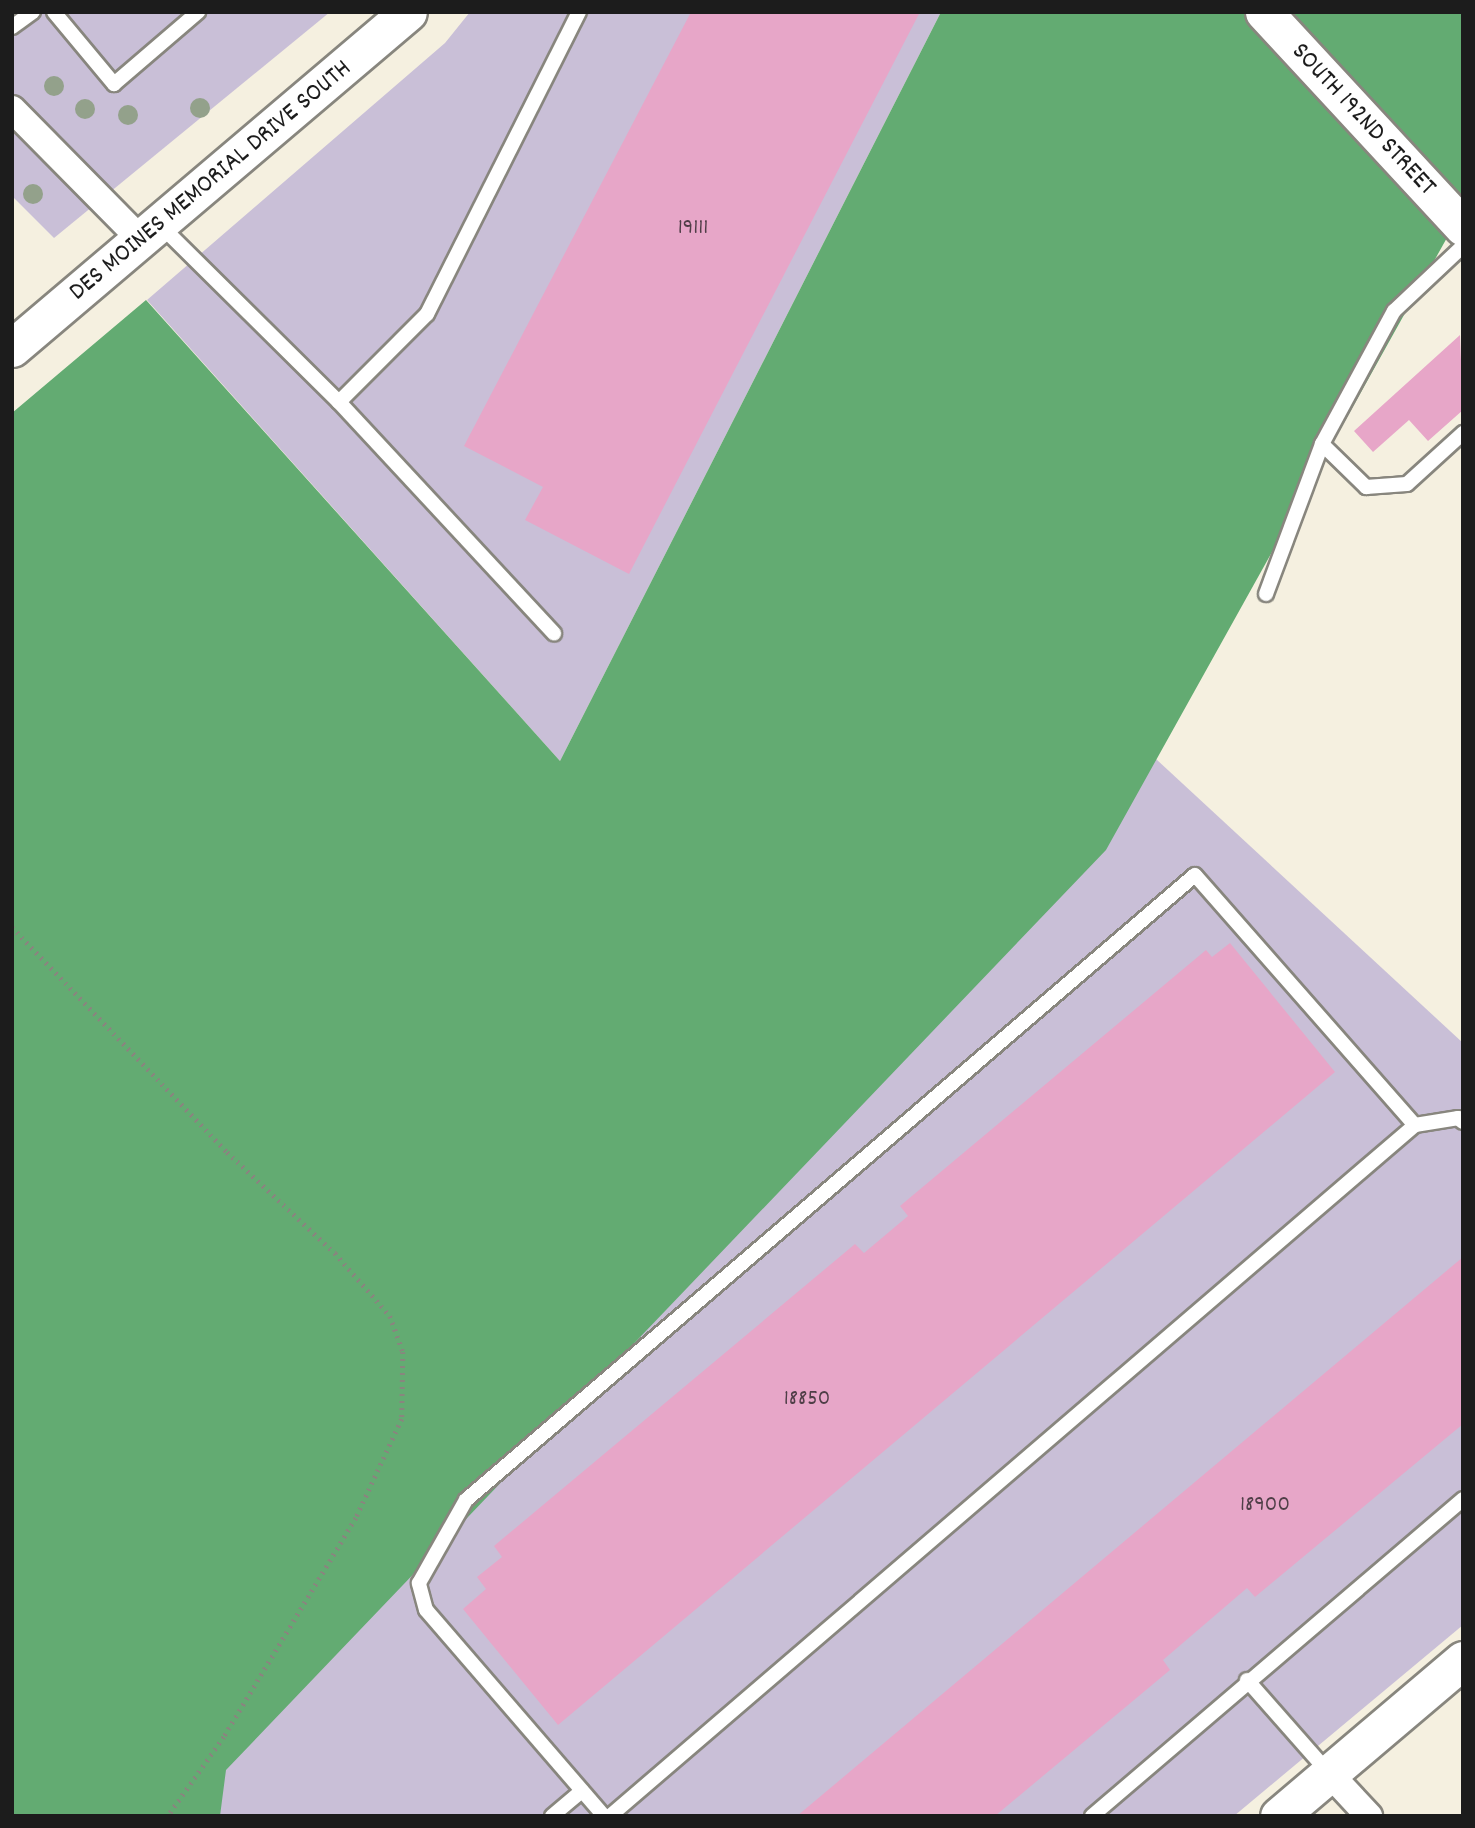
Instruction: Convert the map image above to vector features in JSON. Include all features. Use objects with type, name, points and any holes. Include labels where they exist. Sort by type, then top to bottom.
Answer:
[{"type":"street","name":"DES MOINES MEMORIAL DRIVE SOUTH","points":[[12,348],[151,233],[408,12]]},
{"type":"street","name":"SOUTH 192ND STREET","points":[[1264,12],[1463,227]]},
{"type":"street","points":[[12,109],[151,233]]},
{"type":"street","points":[[1279,1816],[1463,1660]]},
{"type":"street","points":[[1329,1773],[1370,1816]]},
{"type":"lane","points":[[12,27],[33,12]]},
{"type":"lane","points":[[54,12],[114,84],[198,12]]},
{"type":"lane","points":[[339,402],[427,314],[579,12]]},
{"type":"lane","points":[[151,233],[339,402],[554,633]]},
{"type":"lane","points":[[1266,594],[1322,444],[1394,311],[1463,246]]},
{"type":"lane","points":[[1322,444],[1366,487],[1407,484],[1463,433]]},
{"type":"lane","points":[[604,1816],[426,1610],[419,1583],[466,1500],[1195,875],[1415,1125]]},
{"type":"lane","points":[[610,1816],[1415,1125],[1458,1118],[1463,1122]]},
{"type":"lane","points":[[1091,1816],[1247,1680],[1463,1499]]},
{"type":"lane","points":[[1247,1680],[1329,1773]]},
{"type":"lane","points":[[552,1816],[582,1790]]},
{"type":"path","points":[[12,928],[228,1152],[335,1253],[390,1316],[403,1352],[402,1419],[356,1518],[198,1778],[168,1816]]},
{"type":"shaded area","points":[[12,12],[330,12],[54,238],[12,196]]},
{"type":"shaded area","points":[[470,12],[941,12],[560,761],[147,300],[445,43]]},
{"type":"shaded area","points":[[1156,759],[1463,1043],[1463,1625],[1234,1816],[168,1816],[319,1595]]},
{"type":"green space","points":[[941,12],[1463,12],[1463,209],[1106,850],[226,1770],[220,1816],[12,1816],[12,413],[146,300],[560,761]]},
{"type":"building","points":[[691,12],[920,12],[629,574],[525,520],[543,487],[464,446]]},
{"type":"building","points":[[1460,335],[1463,410],[1428,441],[1409,420],[1373,452],[1354,431]]},
{"type":"building","points":[[1230,943],[1335,1072],[558,1725],[463,1609],[486,1589],[477,1577],[502,1557],[494,1546],[855,1244],[864,1253],[908,1216],[900,1206],[1206,950],[1212,957]]},
{"type":"building","points":[[1463,1257],[1463,1424],[1255,1597],[1247,1588],[1163,1660],[1170,1670],[995,1816],[797,1816]]}]
